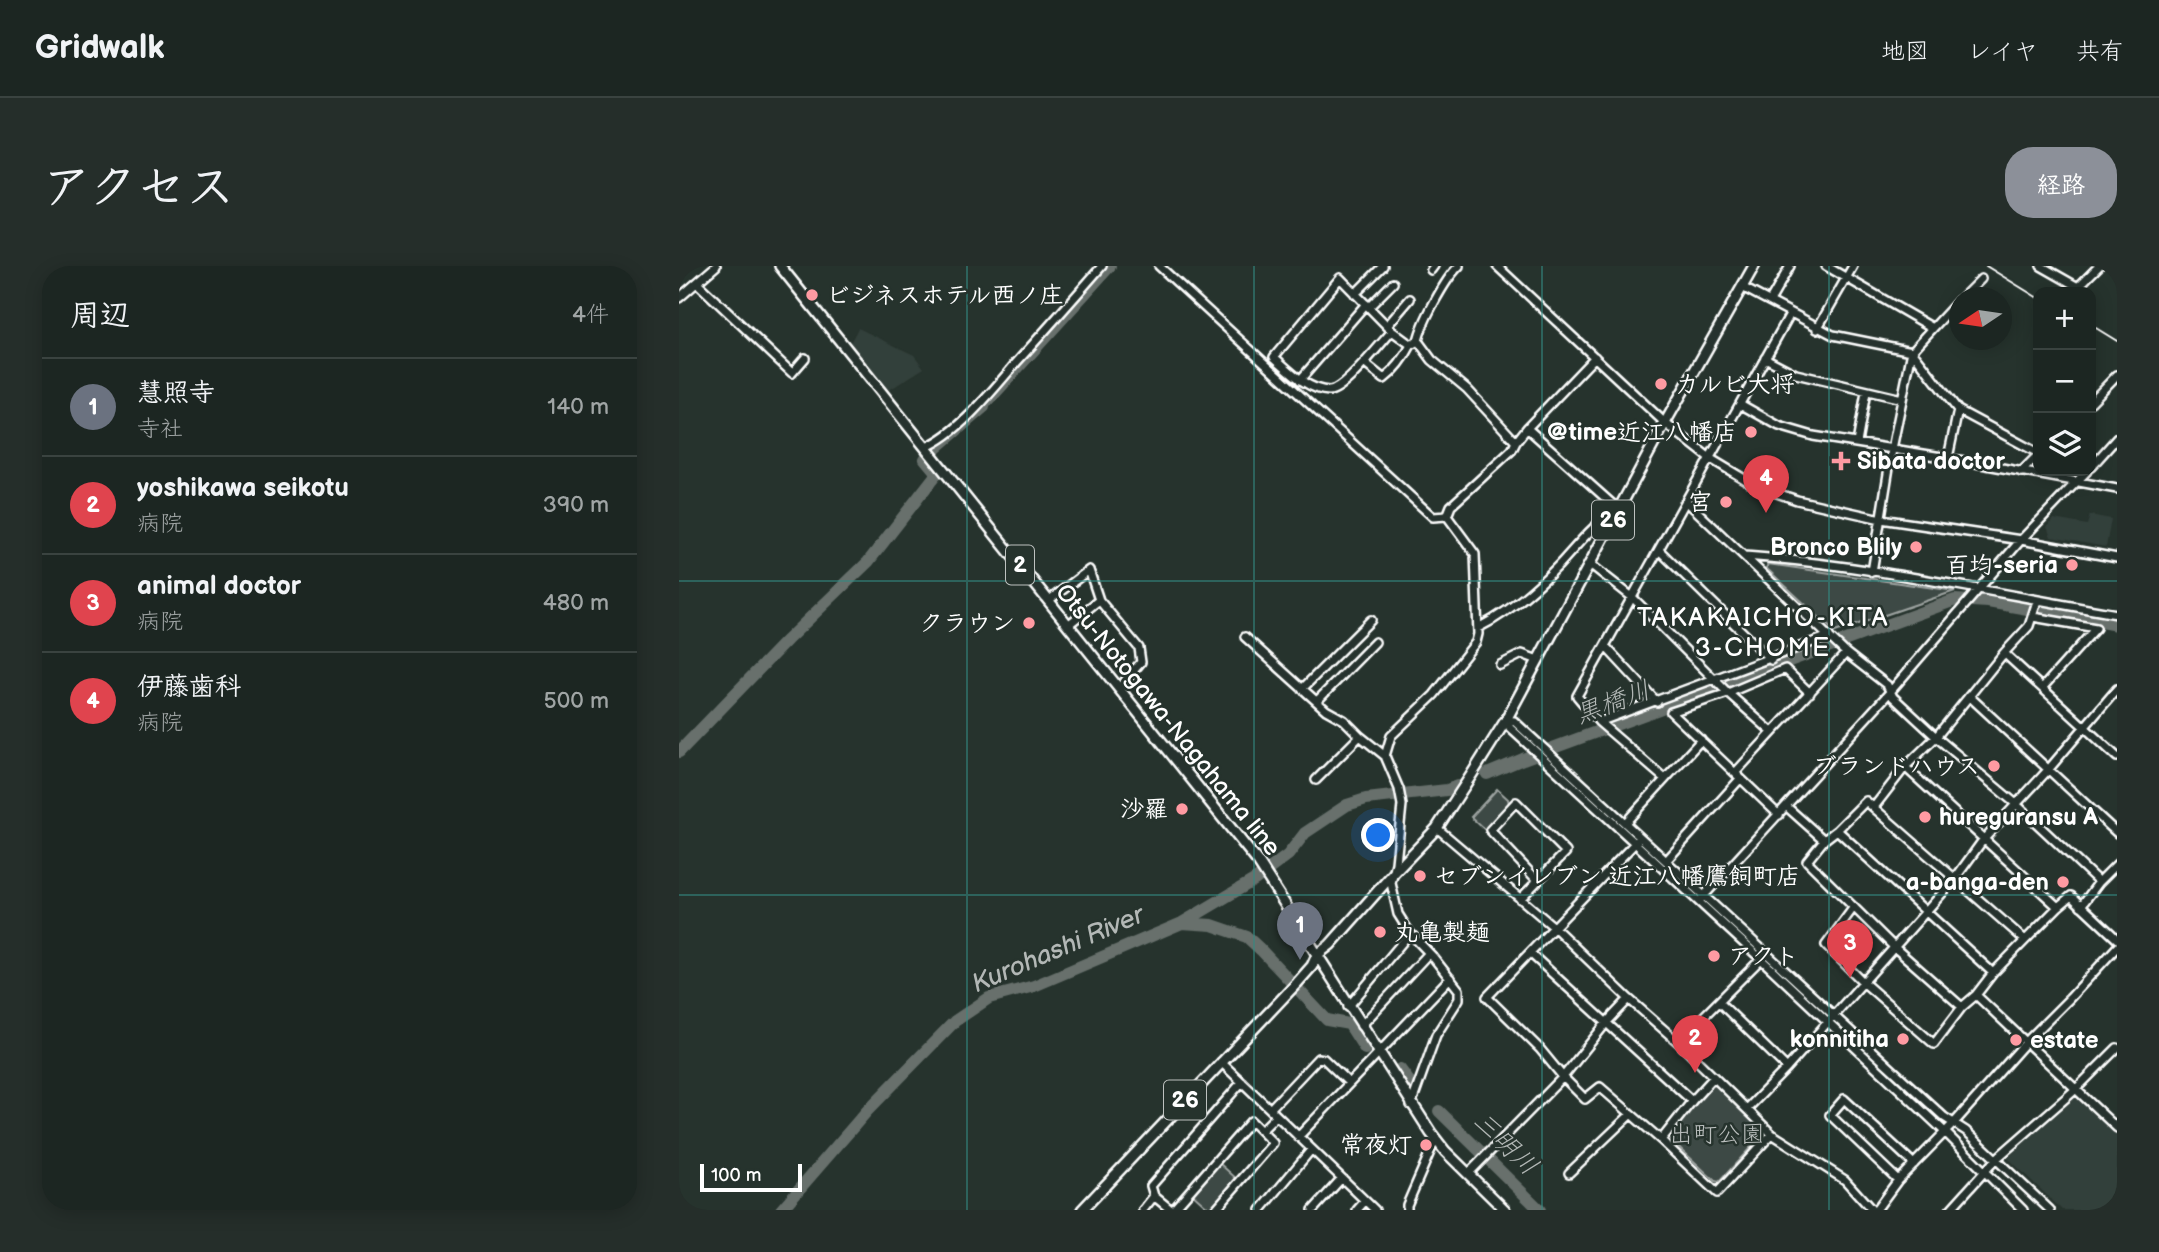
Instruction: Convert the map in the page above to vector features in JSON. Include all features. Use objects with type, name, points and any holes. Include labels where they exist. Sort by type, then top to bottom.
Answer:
[{"type":"main road","name":"Otsu-Notogawa-Nagahama line","points":[[780,266],[1259,864],[1436,1141],[1505,1210]]},
{"type":"main road","name":"26","points":[[1081,1210],[1293,987],[1312,966],[1317,955],[1330,945],[1437,828],[1506,720],[1665,423],[1754,266]]},
{"type":"street","points":[[679,298],[716,266]]},
{"type":"street","points":[[926,447],[936,443],[983,401],[1103,266]]},
{"type":"street","points":[[1159,266],[1433,517],[1447,516]]},
{"type":"street","points":[[1355,294],[1383,266]]},
{"type":"street","points":[[1364,363],[1384,379],[1394,372],[1415,343],[1443,284],[1459,266]]},
{"type":"street","points":[[1497,266],[1665,423],[1711,459],[1756,486],[1797,500],[1881,519],[2021,540],[2117,558]]},
{"type":"street","points":[[1770,301],[1790,266]]},
{"type":"street","points":[[1826,266],[1933,328]]},
{"type":"street","points":[[1817,329],[1853,266]]},
{"type":"street","points":[[2041,266],[2078,287],[2099,266]]},
{"type":"street","points":[[1410,299],[1390,328],[1364,363],[1337,390],[1328,391],[1300,380],[1273,357],[1340,278],[1390,328],[1415,343],[1467,389],[1516,442]]},
{"type":"street","points":[[1972,287],[1980,278]]},
{"type":"street","points":[[697,283],[792,373],[805,358]]},
{"type":"street","points":[[1300,380],[1367,306],[1393,283]]},
{"type":"street","points":[[1742,287],[1817,329],[1833,335],[1912,351],[1958,410],[2033,451]]},
{"type":"street","points":[[1872,572],[1892,449],[1912,351],[1949,311]]},
{"type":"street","points":[[1665,779],[1599,722],[1577,696],[1790,314]]},
{"type":"street","points":[[1447,516],[1451,506],[1512,450],[1527,428],[1595,357]]},
{"type":"street","points":[[1765,358],[1796,374],[1902,399]]},
{"type":"street","points":[[2096,397],[2117,375]]},
{"type":"street","points":[[1857,443],[1866,391]]},
{"type":"street","points":[[1740,404],[1779,426],[1813,436],[2117,489]]},
{"type":"street","points":[[1948,458],[1958,410]]},
{"type":"street","points":[[1478,628],[1501,616],[1550,575],[1607,516],[1619,510],[1527,428]]},
{"type":"street","points":[[2096,461],[2117,438]]},
{"type":"street","points":[[2021,472],[2033,459]]},
{"type":"street","points":[[1701,899],[1890,692],[2021,540],[2083,476]]},
{"type":"street","points":[[1687,502],[1846,653],[1887,685],[1890,692],[1936,737],[2016,804],[2099,882]]},
{"type":"street","points":[[1385,756],[1391,736],[1434,695],[1476,642],[1478,628],[1475,554],[1447,516]]},
{"type":"street","points":[[1659,550],[1771,660]]},
{"type":"street","points":[[1745,556],[1800,560],[2117,614]]},
{"type":"street","points":[[1590,564],[1632,597],[1728,693],[1772,732]]},
{"type":"street","points":[[1048,601],[1089,570],[1099,600],[1139,648],[1141,662],[1119,688]]},
{"type":"street","points":[[1068,625],[1099,600]]},
{"type":"street","points":[[1874,807],[1905,767],[1936,737],[2029,626],[2037,601]]},
{"type":"street","points":[[2033,617],[2096,628],[2043,687]]},
{"type":"street","points":[[1302,689],[1371,620]]},
{"type":"street","points":[[1245,637],[1326,710],[1344,720],[1385,756],[1399,789],[1402,805],[1392,892],[1398,914],[1459,990],[1459,999],[1436,1035],[1411,1105]]},
{"type":"street","points":[[1599,722],[1830,637]]},
{"type":"street","points":[[1317,701],[1375,642]]},
{"type":"street","points":[[1605,646],[1657,702]]},
{"type":"street","points":[[1666,861],[1772,732],[1846,653]]},
{"type":"street","points":[[2004,653],[2117,757]]},
{"type":"street","points":[[1500,665],[1522,654],[1538,660]]},
{"type":"street","points":[[1779,815],[1671,712],[1728,693],[1785,669],[1810,693]]},
{"type":"street","points":[[1747,1109],[1787,1068],[1954,880],[1983,840],[2049,770],[2117,690]]},
{"type":"street","points":[[1969,696],[2117,832]]},
{"type":"street","points":[[1506,720],[1514,721],[1535,745],[1701,899],[2023,1210]]},
{"type":"street","points":[[1316,780],[1360,736]]},
{"type":"street","points":[[1625,823],[1701,740]]},
{"type":"street","points":[[1550,759],[1625,823],[1638,840],[1666,861],[1701,899],[1834,1015],[1944,1117],[1966,1131],[2050,1210]]},
{"type":"street","points":[[1905,767],[2058,907]]},
{"type":"street","points":[[1962,1006],[1894,947],[1807,862],[1824,840],[1866,801],[2025,940]]},
{"type":"street","points":[[1520,899],[1538,881],[1566,852],[1516,802],[1490,830],[1538,881]]},
{"type":"street","points":[[1787,807],[1824,840]]},
{"type":"street","points":[[1437,828],[1555,928],[1772,1134],[1845,1180],[1874,1210],[1898,1180],[2117,947]]},
{"type":"street","points":[[1837,830],[1993,974]]},
{"type":"street","points":[[1638,840],[1487,998],[1540,1049],[1585,1099],[1600,1087],[1717,1193],[1772,1134]]},
{"type":"street","points":[[2081,906],[2117,864]]},
{"type":"street","points":[[1854,908],[1826,945],[1863,982],[1934,1044],[1962,1006],[1976,995],[2025,940],[2071,896],[2117,939]]},
{"type":"street","points":[[1348,1007],[1411,933]]},
{"type":"street","points":[[1361,1027],[1429,953]]},
{"type":"street","points":[[1530,953],[1692,1101]]},
{"type":"street","points":[[1678,1042],[1761,959]]},
{"type":"street","points":[[1299,1137],[1450,978]]},
{"type":"street","points":[[1976,995],[2117,1128]]},
{"type":"street","points":[[1468,1174],[1563,1077],[1607,1021],[1629,999]]},
{"type":"street","points":[[1719,1002],[1787,1068]]},
{"type":"street","points":[[1950,1210],[1996,1159],[2116,1053]]},
{"type":"street","points":[[1270,1109],[1318,1058],[1324,1059],[1349,1083]]},
{"type":"street","points":[[1221,1062],[1375,1210]]},
{"type":"street","points":[[1661,1140],[1714,1077]]},
{"type":"street","points":[[1215,1210],[1273,1143],[1251,1121],[1172,1210],[1154,1196],[1151,1186],[1242,1082]]},
{"type":"street","points":[[1898,1180],[1830,1115],[1843,1099],[1914,1164]]},
{"type":"street","points":[[1569,1172],[1631,1114]]},
{"type":"street","points":[[1261,1131],[1276,1116]]},
{"type":"street","points":[[1407,1210],[1436,1141]]},
{"type":"street","points":[[1261,1210],[1311,1150]]},
{"type":"street","points":[[1313,1210],[1341,1179]]},
{"type":"street","points":[[1143,1210],[1154,1196]]},
{"type":"street","points":[[1357,1210],[1365,1201]]},
{"type":"shaded area","points":[[858,328],[914,355],[924,368],[886,392],[849,345]]},
{"type":"shaded area","points":[[2090,515],[2111,519],[2106,547],[2051,537],[2047,527],[2054,519],[2087,525]]},
{"type":"shaded area","points":[[2071,1091],[2117,1136],[2117,1210],[2062,1210],[2008,1158]]},
{"type":"green space","points":[[1768,564],[1955,591],[1835,632],[1766,568]]},
{"type":"green space","points":[[1497,789],[1508,799],[1509,804],[1485,830],[1471,817]]},
{"type":"green space","name":"出町公園","points":[[1719,1085],[1764,1128],[1763,1134],[1719,1182],[1669,1138],[1670,1133],[1712,1086]]},
{"type":"green space","points":[[1219,1163],[1238,1180],[1211,1210],[1192,1193]]},
{"type":"waterway","points":[[988,401],[1110,266]]},
{"type":"waterway","points":[[933,451],[984,407]]},
{"type":"waterway","points":[[679,752],[787,640],[868,562],[935,476],[935,471],[925,459],[927,456]]},
{"type":"waterway","name":"黒橋川","points":[[1487,774],[1955,600],[1988,602],[2117,625]]},
{"type":"waterway","name":"Kurohashi River","points":[[781,1210],[867,1111],[955,1021],[989,998],[1034,986],[1182,923],[1256,879],[1288,855],[1305,833],[1347,805],[1366,799],[1447,790],[1457,786]]},
{"type":"waterway","name":"三明川","points":[[1182,923],[1212,925],[1247,937],[1327,1020],[1349,1024],[1365,1049]]},
{"type":"waterway","name":"三明川","points":[[1400,1069],[1414,1088]]},
{"type":"waterway","name":"三明川","points":[[1439,1111],[1540,1210]]},
{"type":"railway","points":[[1986,266],[2033,295]]},
{"type":"railway","points":[[2096,328],[2117,341]]},
{"type":"place","name":"ビジネスホテル西ノ庄","points":[[812,295]]},
{"type":"place","name":"カルビ大将","points":[[1661,384]]},
{"type":"place","name":"@time近江八幡店","points":[[1751,432]]},
{"type":"place","name":"Sibata doctor","points":[[1841,461]]},
{"type":"place","name":"宮","points":[[1726,502]]},
{"type":"place","name":"伊藤歯科","points":[[1766,513]]},
{"type":"place","name":"Bronco Blily","points":[[1916,547]]},
{"type":"place","name":"百均-seria","points":[[2072,565]]},
{"type":"place","name":"クラウン","points":[[1029,623]]},
{"type":"place","name":"ブランドハウス","points":[[1994,766]]},
{"type":"place","name":"沙羅","points":[[1182,809]]},
{"type":"place","name":"hureguransu A","points":[[1925,817]]},
{"type":"place","name":"セブンイレブン 近江八幡鷹飼町店","points":[[1420,876]]},
{"type":"place","name":"a-banga-den","points":[[2063,882]]},
{"type":"place","name":"丸亀製麺","points":[[1380,932]]},
{"type":"place","name":"アクト","points":[[1714,956]]},
{"type":"place","name":"慧照寺","points":[[1300,960]]},
{"type":"place","name":"animal doctor","points":[[1850,978]]},
{"type":"place","name":"konnitiha","points":[[1903,1039]]},
{"type":"place","name":"estate","points":[[2016,1040]]},
{"type":"place","name":"yoshikawa seikotu","points":[[1695,1073]]},
{"type":"place","name":"常夜灯","points":[[1426,1145]]},
{"type":"district","name":"TAKAKAICHO-KITA 3-CHOME","points":[[1763,633]]}]
